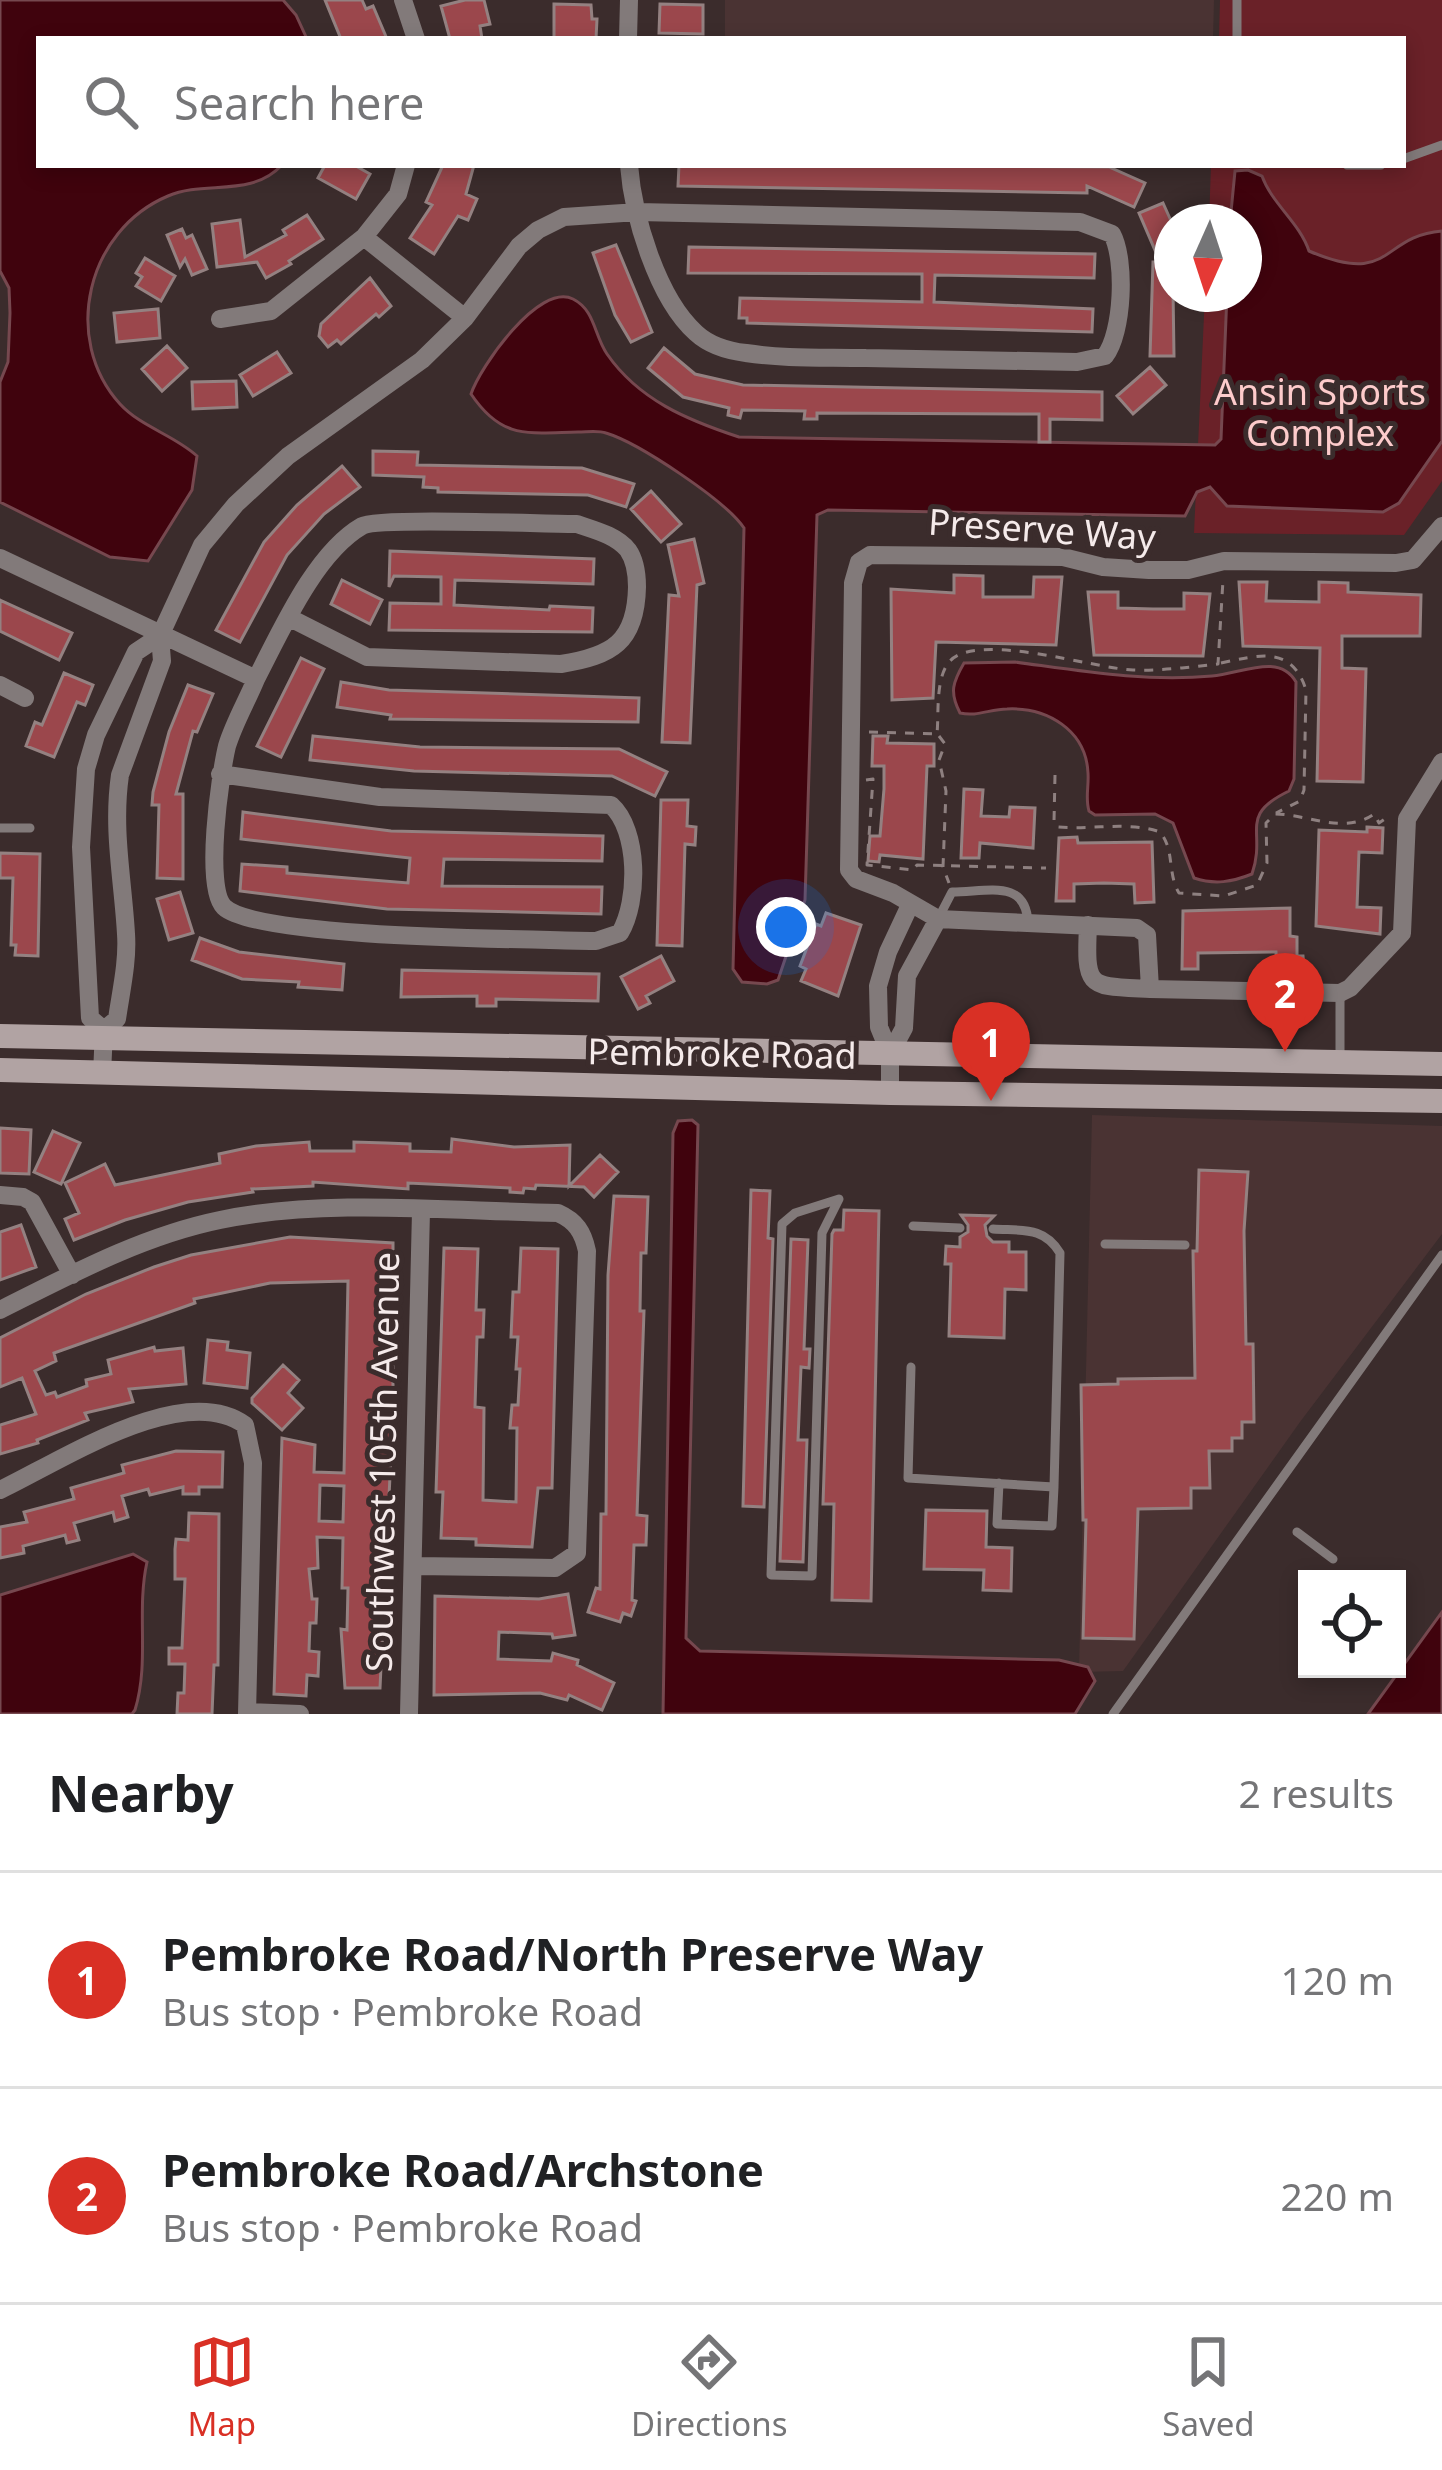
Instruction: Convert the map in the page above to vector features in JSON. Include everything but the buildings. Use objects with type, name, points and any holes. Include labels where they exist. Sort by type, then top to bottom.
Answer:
[{"type":"main road","name":"Pembroke Road","points":[[0,1036],[1442,1064]]},
{"type":"main road","name":"Pembroke Road","points":[[0,1070],[890,1093],[1442,1101]]},
{"type":"street","points":[[403,0],[415,36]]},
{"type":"street","points":[[628,0],[628,36]]},
{"type":"street","points":[[220,319],[271,311],[364,237],[398,194],[405,168]]},
{"type":"street","points":[[104,1035],[90,1018],[88,992],[81,847],[85,788],[96,735],[136,652],[160,636],[202,545],[236,504],[288,456],[422,360],[465,318],[519,246],[538,230],[564,217],[638,212],[1080,222],[1112,233],[1120,248],[1118,335],[1105,356],[1077,362],[746,353],[717,346],[696,333],[673,305],[655,269],[638,212],[630,168]]},
{"type":"street","points":[[364,237],[465,318]]},
{"type":"street","points":[[220,774],[380,797],[611,805],[624,817],[632,835],[629,917],[620,933],[596,941],[370,934],[242,919],[222,906],[214,888],[220,774],[229,740],[288,617],[338,543],[367,522],[577,524],[608,534],[628,550],[637,574],[631,630],[616,646],[592,659],[561,664],[391,661],[367,657],[288,617]]},
{"type":"street","name":"Preserve Way","points":[[1150,989],[1147,935],[1137,928],[938,919],[893,893],[856,879],[849,869],[853,583],[859,562],[869,555],[1063,557],[1149,571],[1188,570],[1225,561],[1413,560],[1442,526]]},
{"type":"street","points":[[0,558],[256,679]]},
{"type":"street","points":[[102,1074],[104,1035],[117,1018],[127,938],[116,850],[119,775],[163,661],[160,636]]},
{"type":"street","points":[[0,685],[25,698]]},
{"type":"street","points":[[1088,925],[1086,966],[1094,982],[1105,987],[1340,993],[1402,933],[1407,819],[1442,762]]},
{"type":"street","points":[[85,788],[117,793]]},
{"type":"street","points":[[890,1093],[890,1054],[877,1008],[888,952],[910,905]]},
{"type":"street","points":[[890,1054],[904,1028],[907,976],[938,919]]},
{"type":"street","points":[[888,952],[914,963]]},
{"type":"street","points":[[0,1195],[32,1202],[72,1275]]},
{"type":"street","points":[[0,1310],[127,1250],[216,1221],[310,1209],[558,1213],[575,1223],[584,1234],[587,1251],[577,1552],[555,1568],[415,1566]]},
{"type":"street","name":"Southwest 105th Avenue","points":[[409,1714],[421,1211]]},
{"type":"street","points":[[0,1490],[159,1414],[212,1410],[245,1425],[253,1463],[247,1713],[300,1714]]},
{"type":"lane","points":[[1237,0],[1237,36]]},
{"type":"lane","points":[[1406,158],[1442,146]]},
{"type":"lane","points":[[0,828],[30,828]]},
{"type":"lane","points":[[938,919],[952,892],[1019,895],[1027,904],[1028,923]]},
{"type":"lane","points":[[1340,993],[1340,1062]]},
{"type":"lane","points":[[839,1199],[822,1232],[812,1576],[771,1575],[782,1224],[795,1214],[839,1199]]},
{"type":"lane","points":[[913,1226],[960,1228]]},
{"type":"lane","points":[[993,1229],[1041,1232],[1052,1238],[1060,1253],[1052,1526],[997,1524],[999,1483]]},
{"type":"lane","points":[[1105,1244],[1185,1245]]},
{"type":"lane","points":[[1113,1714],[1442,1255]]},
{"type":"lane","points":[[911,1367],[908,1478],[1054,1486]]},
{"type":"lane","points":[[1297,1532],[1333,1559]]},
{"type":"path","points":[[1218,664],[1225,561]]},
{"type":"path","points":[[952,892],[943,867],[946,790],[939,760],[945,743],[938,734],[943,676],[950,661],[963,654],[1044,652],[1129,670],[1270,657],[1299,668],[1306,690],[1304,790],[1300,801],[1266,823],[1267,863],[1256,885],[1224,896],[1179,893],[1173,882],[1169,843],[1160,832],[1136,827],[1058,827],[1054,822],[1055,776]]},
{"type":"path","points":[[850,732],[938,734]]},
{"type":"path","points":[[1275,814],[1299,814],[1314,822],[1352,822],[1375,814],[1379,823],[1399,808]]},
{"type":"path","points":[[867,865],[913,870],[917,866],[1046,868]]},
{"type":"shaded area","points":[[0,0],[283,0],[306,36],[36,36],[36,168],[278,168],[256,182],[182,191],[140,212],[118,234],[92,288],[91,349],[102,378],[128,412],[197,456],[192,490],[148,561],[110,557],[0,502],[0,382],[8,362],[10,313],[9,288],[0,271]]},
{"type":"shaded area","points":[[725,0],[1214,0],[1213,36],[725,36]]},
{"type":"shaded area","points":[[1235,171],[1262,176],[1309,251],[1336,261],[1372,262],[1407,241],[1442,231],[1442,441],[1399,503],[1383,512],[1227,506],[1210,487],[1197,492],[1185,516],[828,510],[817,515],[805,900],[778,980],[742,982],[733,969],[744,528],[701,489],[621,439],[600,432],[545,433],[505,427],[471,394],[486,365],[528,314],[559,297],[573,299],[586,310],[607,354],[649,396],[739,437],[1215,445],[1221,439],[1226,312],[1262,312],[1262,204],[1232,204]]},
{"type":"shaded area","points":[[1015,662],[1162,678],[1270,666],[1289,673],[1296,682],[1294,779],[1289,791],[1263,808],[1258,817],[1252,874],[1223,882],[1194,878],[1173,823],[1155,814],[1095,815],[1089,811],[1086,758],[1072,733],[1050,717],[1022,709],[960,713],[954,687],[964,663]]},
{"type":"shaded area","points":[[1092,1115],[1442,1126],[1442,1234],[1300,1422],[1123,1671],[1079,1672]]},
{"type":"shaded area","points":[[692,1120],[698,1125],[686,1638],[700,1651],[1059,1660],[1088,1667],[1095,1681],[1075,1714],[663,1714],[673,1133],[678,1121]]},
{"type":"shaded area","points":[[133,1554],[147,1562],[142,1673],[132,1714],[0,1714],[0,1595]]},
{"type":"shaded area","points":[[1442,1612],[1442,1714],[1368,1714],[1394,1678],[1406,1678],[1406,1662]]},
{"type":"green space","name":"Ansin Sports Complex","points":[[1220,0],[1442,0],[1442,481],[1404,535],[1194,533],[1204,312],[1262,312],[1262,204],[1210,204],[1211,168],[1406,168],[1406,36],[1219,36]]},
{"type":"place","name":"Pembroke Road/Archstone","points":[[1285,1052]]},
{"type":"place","name":"Pembroke Road/North Preserve Way","points":[[991,1101]]}]
